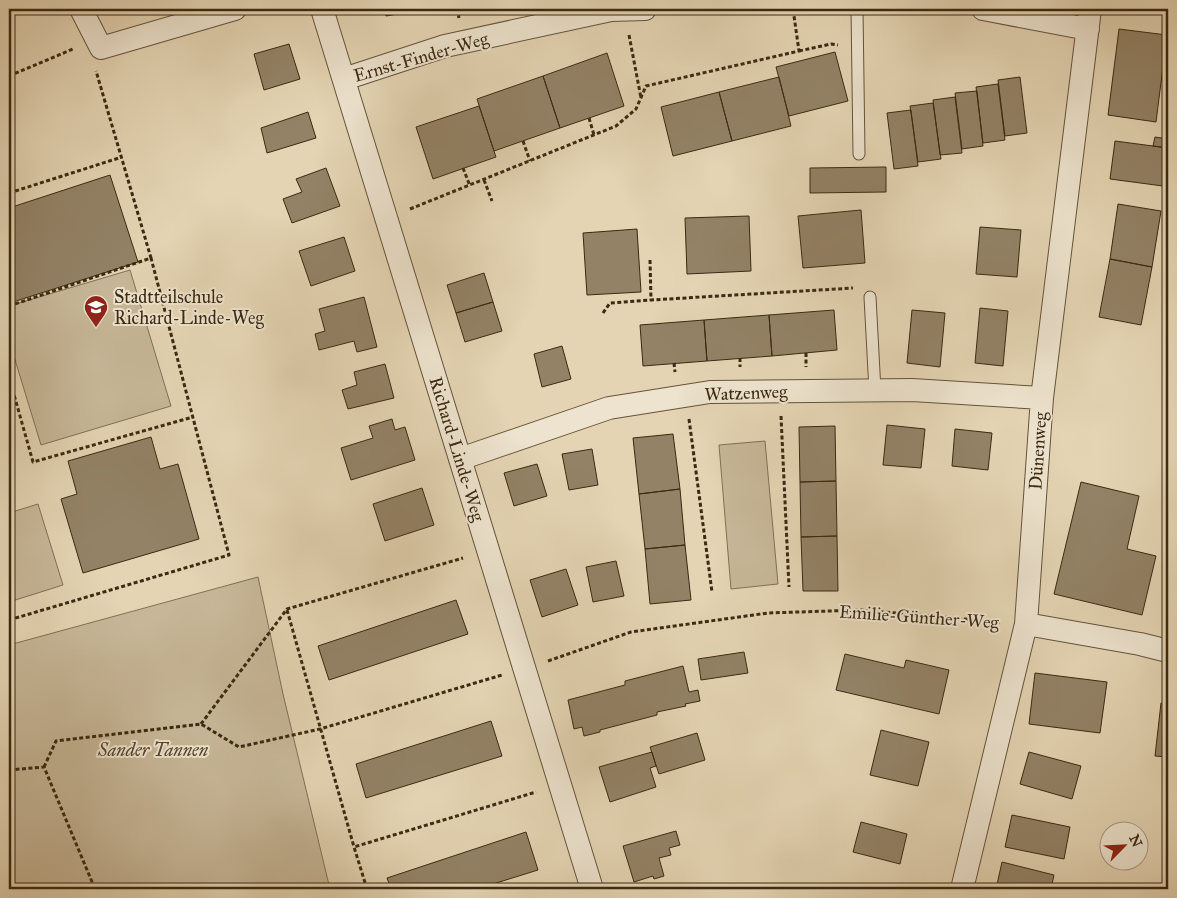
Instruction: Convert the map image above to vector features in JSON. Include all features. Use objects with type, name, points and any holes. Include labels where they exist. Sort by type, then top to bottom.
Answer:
[{"type":"street","points":[[81,9],[101,48],[235,9]]},
{"type":"street","name":"Richard-Linde-Weg","points":[[322,9],[592,889]]},
{"type":"street","name":"Ernst-Finder-Weg","points":[[344,79],[445,46],[611,10],[635,9]]},
{"type":"street","points":[[983,9],[1089,19]]},
{"type":"street","name":"Dünenweg","points":[[962,889],[1026,624],[1042,398],[1089,19]]},
{"type":"street","name":"Watzenweg","points":[[460,459],[609,408],[710,392],[912,390],[1042,398]]},
{"type":"street","points":[[1026,624],[1140,644],[1168,651]]},
{"type":"lane","points":[[857,9],[859,154]]},
{"type":"lane","points":[[870,297],[876,391]]},
{"type":"path","points":[[635,9],[641,98]]},
{"type":"path","points":[[793,9],[799,51]]},
{"type":"path","points":[[387,219],[616,126],[636,109],[646,86],[831,44],[846,47],[858,63]]},
{"type":"path","points":[[9,76],[79,46]]},
{"type":"path","points":[[9,620],[229,555],[151,258],[94,62]]},
{"type":"path","points":[[589,118],[594,135]]},
{"type":"path","points":[[523,141],[530,161]]},
{"type":"path","points":[[9,193],[122,158]]},
{"type":"path","points":[[463,168],[470,186]]},
{"type":"path","points":[[484,180],[492,201]]},
{"type":"path","points":[[9,306],[151,258]]},
{"type":"path","points":[[650,260],[651,300]]},
{"type":"path","points":[[602,313],[610,303],[651,300],[860,288],[870,297]]},
{"type":"path","points":[[9,377],[33,462],[192,417]]},
{"type":"path","points":[[780,391],[789,587]]},
{"type":"path","points":[[686,396],[712,592]]},
{"type":"path","points":[[95,889],[44,767],[56,741],[201,724],[287,609],[488,551]]},
{"type":"path","points":[[287,609],[367,889]]},
{"type":"path","name":"Emilie-Günther-Weg","points":[[201,724],[239,747],[320,729],[525,668],[631,632],[768,613],[861,610],[1026,624]]},
{"type":"path","points":[[9,770],[44,767]]},
{"type":"path","points":[[354,847],[560,785]]},
{"type":"green space","points":[[130,270],[171,406],[41,445],[9,340],[9,306]]},
{"type":"green space","points":[[765,441],[778,584],[731,589],[719,445]]},
{"type":"green space","points":[[38,504],[63,585],[9,602],[9,513]]},
{"type":"green space","name":"Sander Tannen","points":[[258,577],[283,694],[330,889],[9,889],[9,645]]},
{"type":"building","points":[[385,9],[426,9],[386,16]]},
{"type":"building","points":[[1119,29],[1167,35],[1156,122],[1108,115]]},
{"type":"building","points":[[289,44],[300,79],[264,90],[254,54]]},
{"type":"building","points":[[835,52],[848,101],[789,116],[776,67]]},
{"type":"building","points":[[607,53],[624,106],[560,128],[543,76]]},
{"type":"building","points":[[543,76],[560,128],[494,151],[477,99]]},
{"type":"building","points":[[779,77],[791,126],[732,141],[719,92]]},
{"type":"building","points":[[1020,77],[1027,133],[1005,136],[998,80]]},
{"type":"building","points":[[998,84],[1005,140],[983,143],[976,87]]},
{"type":"building","points":[[977,91],[983,146],[962,149],[955,93]]},
{"type":"building","points":[[719,92],[732,141],[673,156],[661,107]]},
{"type":"building","points":[[955,97],[962,153],[940,155],[933,100]]},
{"type":"building","points":[[933,103],[941,159],[918,162],[910,106]]},
{"type":"building","points":[[479,106],[496,157],[433,179],[416,127]]},
{"type":"building","points":[[911,110],[918,166],[894,169],[887,113]]},
{"type":"building","points":[[308,112],[316,138],[267,153],[261,128]]},
{"type":"building","points":[[1155,137],[1168,139],[1168,148],[1153,146]]},
{"type":"building","points":[[1115,141],[1168,148],[1163,186],[1110,179]]},
{"type":"building","points":[[1168,148],[1168,179],[1164,179]]},
{"type":"building","points":[[886,167],[886,192],[810,193],[810,168]]},
{"type":"building","points":[[326,168],[340,206],[292,223],[283,199],[302,192],[296,179]]},
{"type":"building","points":[[110,175],[138,262],[13,302],[9,289],[9,208]]},
{"type":"building","points":[[1118,204],[1161,211],[1152,267],[1110,259]]},
{"type":"building","points":[[861,210],[865,263],[803,268],[798,216]]},
{"type":"building","points":[[749,216],[751,271],[687,274],[685,218]]},
{"type":"building","points":[[980,227],[1021,230],[1017,277],[976,274]]},
{"type":"building","points":[[637,229],[641,292],[587,295],[583,233]]},
{"type":"building","points":[[344,237],[355,271],[311,286],[299,251]]},
{"type":"building","points":[[1110,259],[1152,267],[1141,325],[1099,317]]},
{"type":"building","points":[[484,273],[493,302],[456,313],[447,285]]},
{"type":"building","points":[[364,297],[377,347],[357,352],[354,341],[319,350],[315,334],[325,331],[319,309]]},
{"type":"building","points":[[493,302],[502,331],[465,342],[456,313]]},
{"type":"building","points":[[980,308],[1008,311],[1003,366],[975,363]]},
{"type":"building","points":[[834,310],[837,350],[772,356],[769,315]]},
{"type":"building","points":[[912,310],[945,313],[940,367],[907,363]]},
{"type":"building","points":[[769,315],[772,356],[707,361],[704,320]]},
{"type":"building","points":[[704,320],[707,361],[643,366],[640,325]]},
{"type":"building","points":[[562,346],[571,379],[542,387],[534,354]]},
{"type":"building","points":[[385,364],[394,398],[348,409],[342,390],[357,385],[354,372]]},
{"type":"building","points":[[392,419],[395,430],[405,427],[415,460],[351,480],[341,448],[373,438],[369,426]]},
{"type":"building","points":[[887,425],[925,429],[921,468],[883,465]]},
{"type":"building","points":[[835,426],[836,481],[800,482],[799,427]]},
{"type":"building","points":[[955,429],[992,433],[988,470],[952,466]]},
{"type":"building","points":[[673,434],[680,489],[639,494],[633,438]]},
{"type":"building","points":[[151,437],[160,469],[178,464],[199,539],[83,573],[61,499],[77,494],[68,461]]},
{"type":"building","points":[[592,449],[598,485],[569,490],[562,454]]},
{"type":"building","points":[[537,464],[547,496],[514,506],[504,473]]},
{"type":"building","points":[[836,481],[837,536],[801,537],[800,482]]},
{"type":"building","points":[[1081,482],[1139,496],[1127,549],[1156,556],[1142,615],[1054,594]]},
{"type":"building","points":[[422,488],[434,525],[385,541],[373,504]]},
{"type":"building","points":[[680,489],[685,545],[645,549],[639,494]]},
{"type":"building","points":[[837,536],[838,591],[803,591],[801,537]]},
{"type":"building","points":[[685,545],[691,600],[650,604],[645,549]]},
{"type":"building","points":[[616,561],[624,596],[593,602],[586,567]]},
{"type":"building","points":[[566,569],[578,605],[542,617],[530,580]]},
{"type":"building","points":[[456,600],[468,634],[329,680],[318,646]]},
{"type":"building","points":[[744,652],[748,673],[701,680],[698,659]]},
{"type":"building","points":[[845,654],[904,668],[906,660],[949,670],[939,714],[836,690]]},
{"type":"building","points":[[683,666],[689,692],[698,690],[700,701],[657,712],[657,715],[584,736],[582,727],[574,729],[568,700],[625,685],[625,681]]},
{"type":"building","points":[[1035,673],[1107,682],[1100,733],[1029,724]]},
{"type":"building","points":[[1161,703],[1168,704],[1168,757],[1155,756]]},
{"type":"building","points":[[491,721],[502,756],[366,798],[356,764]]},
{"type":"building","points":[[881,730],[929,742],[918,786],[870,775]]},
{"type":"building","points":[[697,733],[705,760],[659,774],[650,747]]},
{"type":"building","points":[[652,752],[656,766],[650,768],[656,787],[610,802],[599,767]]},
{"type":"building","points":[[1029,752],[1081,766],[1072,799],[1020,784]]},
{"type":"building","points":[[1012,815],[1070,827],[1064,859],[1005,847]]},
{"type":"building","points":[[861,822],[907,834],[900,864],[853,852]]},
{"type":"building","points":[[676,831],[680,845],[669,848],[671,855],[659,858],[664,876],[654,879],[653,876],[634,882],[623,846]]},
{"type":"building","points":[[526,832],[538,870],[477,889],[391,889],[387,878]]},
{"type":"building","points":[[1002,862],[1054,875],[1051,889],[996,889]]},
{"type":"place","name":"Stadtteilschule Richard-Linde-Weg","points":[[96,328]]}]
